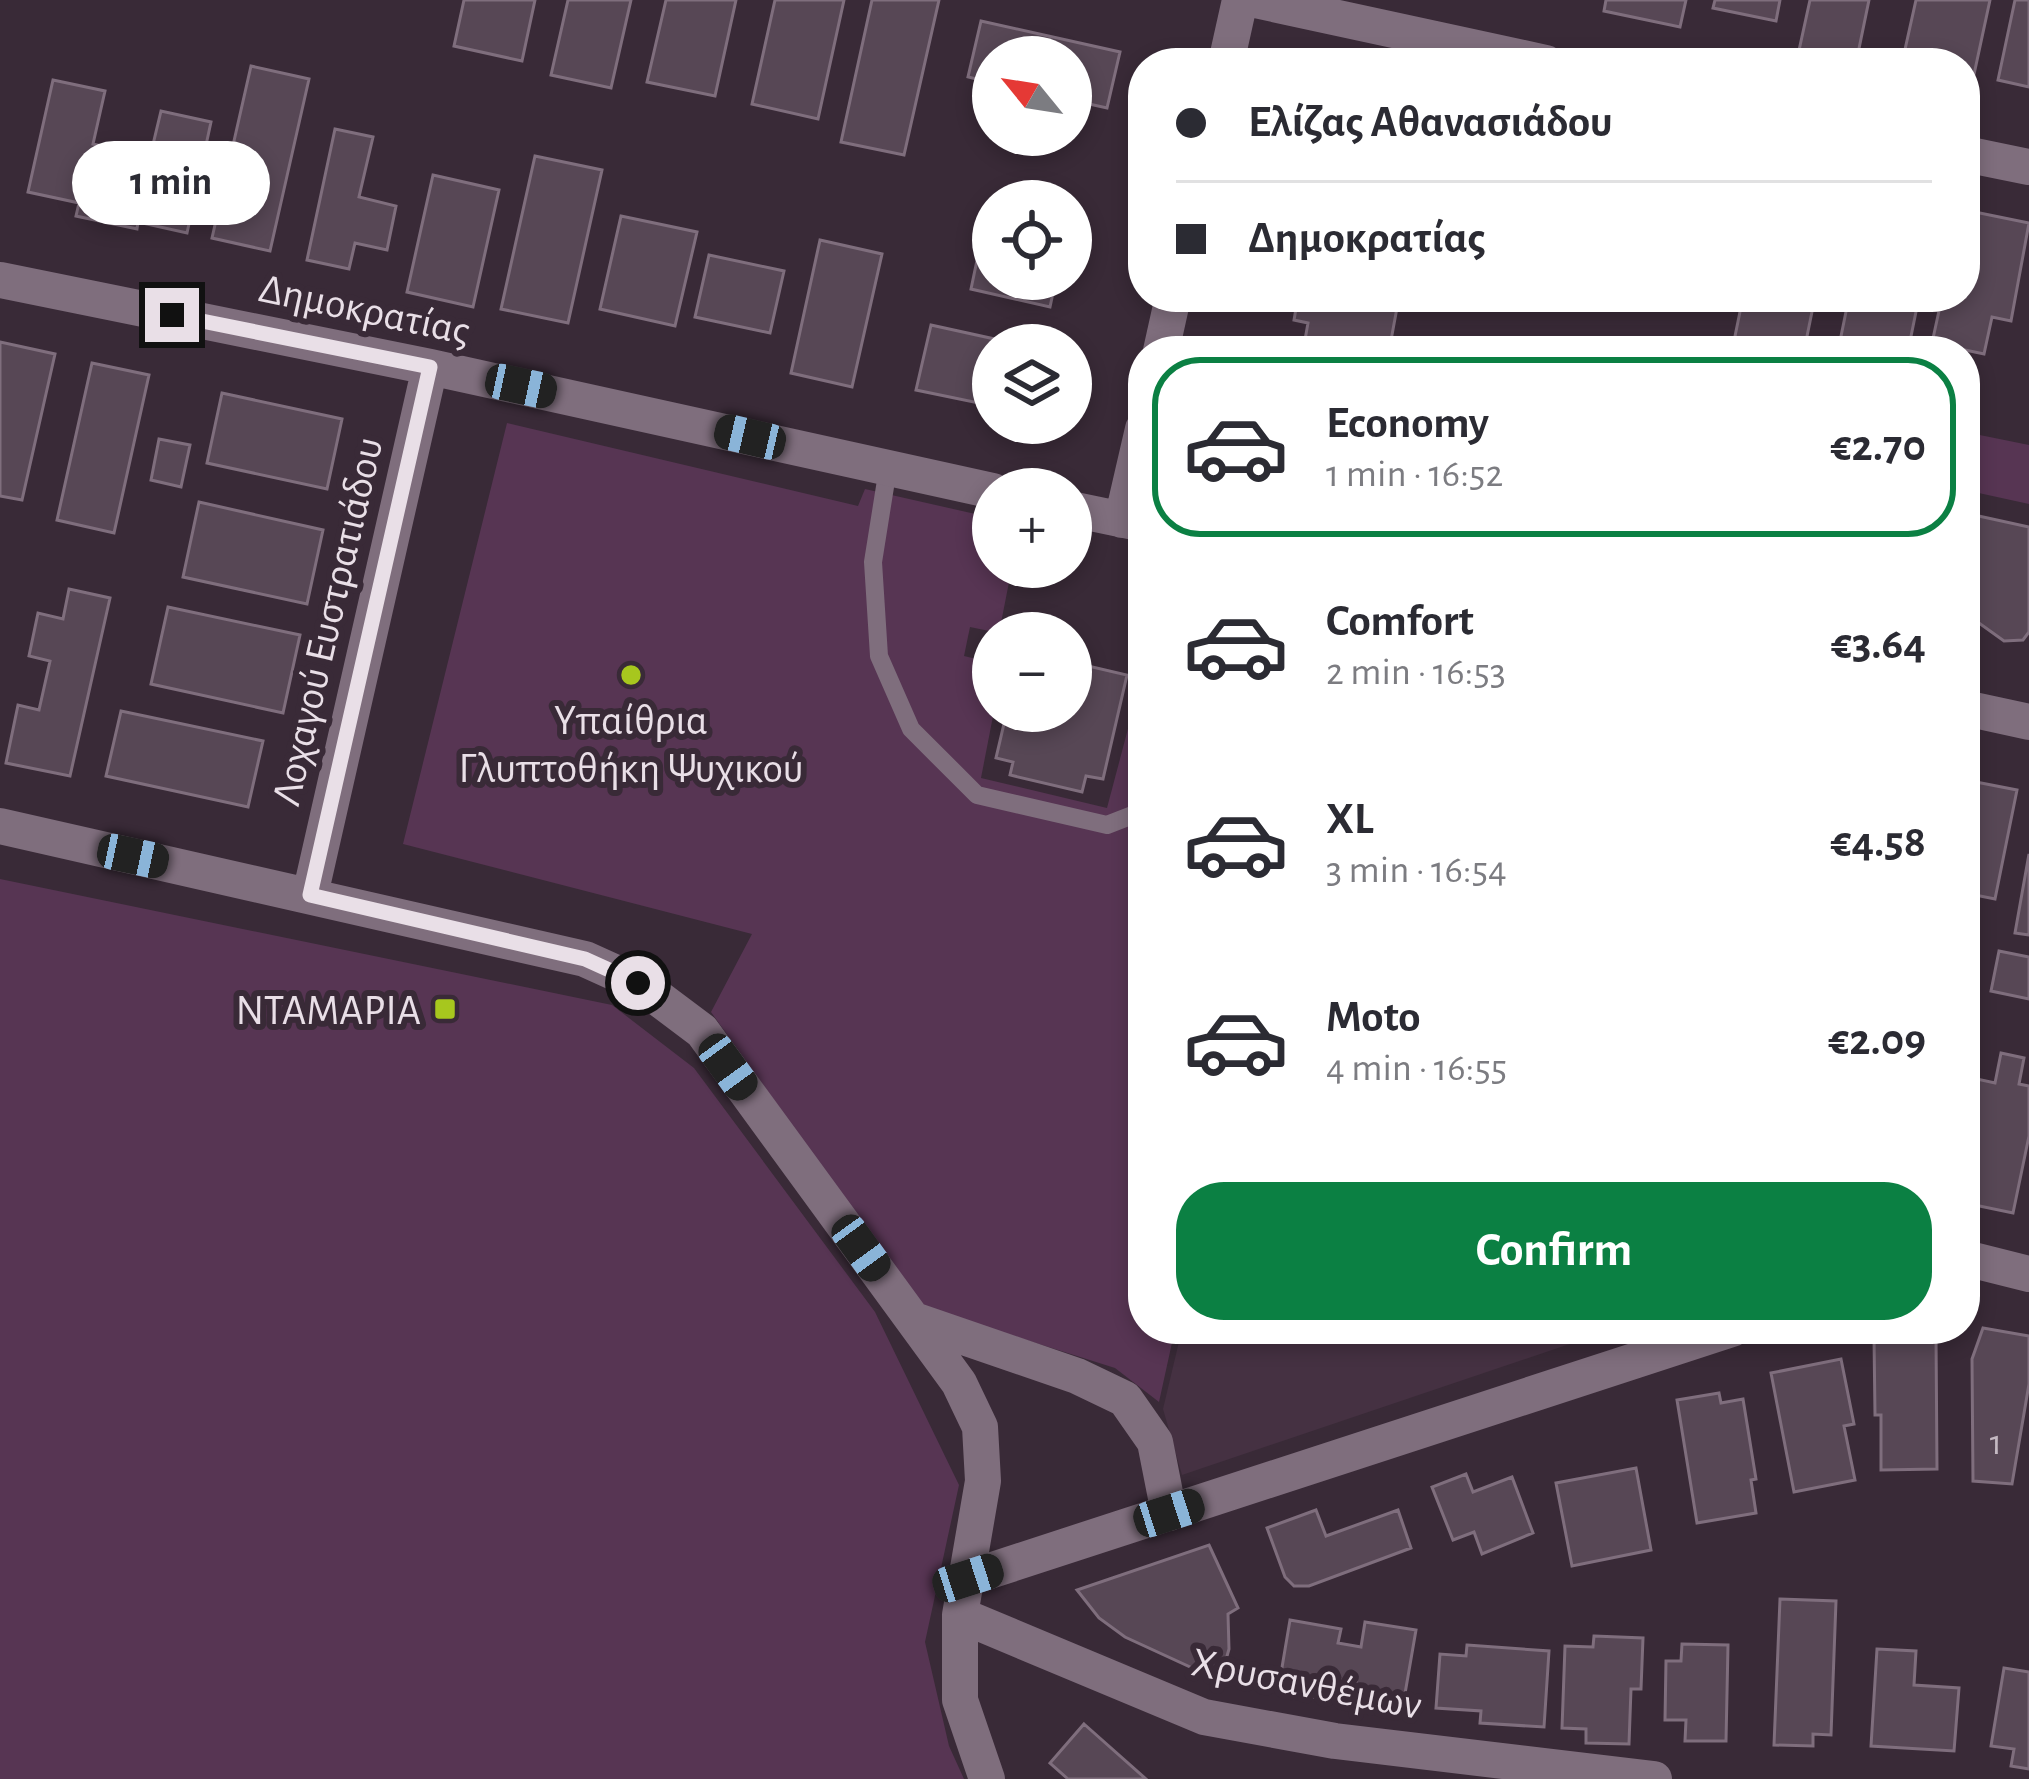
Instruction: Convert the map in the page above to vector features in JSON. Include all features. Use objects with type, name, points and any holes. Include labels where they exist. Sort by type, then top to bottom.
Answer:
[{"type":"street","points":[[1229,48],[1240,0]]},
{"type":"street","points":[[1255,0],[1477,48]]},
{"type":"street","points":[[1980,157],[2029,167]]},
{"type":"street","name":"Δημοκρατίας","points":[[0,280],[430,367],[972,486]]},
{"type":"street","name":"Λοχαγού Ευστρατιάδου","points":[[310,895],[430,367]]},
{"type":"street","points":[[1092,513],[1128,521]]},
{"type":"street","points":[[1980,711],[2029,722]]},
{"type":"street","points":[[0,826],[585,959],[638,983],[702,1031],[959,1383],[980,1427],[983,1481],[960,1615],[960,1700],[987,1779]]},
{"type":"street","points":[[1980,1262],[2029,1274]]},
{"type":"street","points":[[914,1320],[1077,1376],[1125,1399],[1155,1442],[1169,1513]]},
{"type":"street","points":[[968,1578],[1686,1344]]},
{"type":"street","name":"Χρυσανθέμων","points":[[960,1615],[1204,1718],[1335,1741],[1654,1779]]},
{"type":"lane","points":[[888,468],[874,562],[879,656],[911,729],[977,795],[1107,825],[1128,817]]},
{"type":"shaded area","points":[[507,423],[858,506],[865,489],[972,513],[972,588],[1008,588],[1003,612],[972,612],[964,656],[972,658],[972,732],[990,732],[981,778],[1107,808],[1128,729],[1128,1344],[1172,1344],[1159,1402],[1115,1368],[995,1330],[930,1318],[711,1012],[752,934],[403,844]]},
{"type":"shaded area","points":[[1980,435],[2029,445],[2029,504],[1980,493]]},
{"type":"shaded area","points":[[0,879],[612,1005],[694,1068],[875,1312],[959,1485],[925,1642],[949,1746],[964,1779],[0,1779]]},
{"type":"shaded area","points":[[1178,1344],[1570,1344],[1182,1475],[1163,1409]]},
{"type":"building","points":[[464,0],[535,0],[522,61],[454,46]]},
{"type":"building","points":[[568,0],[631,0],[611,88],[551,75]]},
{"type":"building","points":[[666,0],[736,0],[715,96],[647,82]]},
{"type":"building","points":[[775,0],[844,0],[818,119],[752,104]]},
{"type":"building","points":[[872,0],[939,0],[904,155],[841,142]]},
{"type":"building","points":[[1606,0],[1686,0],[1680,27],[1604,11]]},
{"type":"building","points":[[1715,0],[1780,0],[1776,21],[1713,8]]},
{"type":"building","points":[[1810,0],[1869,0],[1859,48],[1800,48]]},
{"type":"building","points":[[1916,0],[1990,0],[1980,48],[1905,48]]},
{"type":"building","points":[[2015,0],[2029,0],[2029,87],[1998,80]]},
{"type":"building","points":[[981,21],[1048,36],[978,36]]},
{"type":"building","points":[[1092,46],[1120,52],[1107,108],[1092,105]]},
{"type":"building","points":[[251,66],[309,79],[270,251],[212,238]]},
{"type":"building","points":[[53,80],[105,91],[93,144],[150,157],[161,111],[211,122],[187,233],[138,222],[137,229],[76,216],[79,203],[28,192]]},
{"type":"building","points":[[335,129],[373,137],[359,197],[396,206],[387,250],[355,243],[349,269],[307,260]]},
{"type":"building","points":[[535,156],[602,170],[568,323],[501,309]]},
{"type":"building","points":[[433,175],[499,190],[473,307],[407,292]]},
{"type":"building","points":[[1980,213],[2029,223],[2011,321],[1992,317],[1984,354],[1980,353],[1980,336],[1934,336],[1939,312],[1980,312]]},
{"type":"building","points":[[621,216],[697,232],[675,326],[600,309]]},
{"type":"building","points":[[820,240],[882,254],[852,387],[791,373]]},
{"type":"building","points":[[709,255],[784,271],[770,333],[695,317]]},
{"type":"building","points":[[1019,300],[1052,300],[1050,307]]},
{"type":"building","points":[[1295,312],[1396,312],[1392,336],[1306,336],[1308,323],[1294,320]]},
{"type":"building","points":[[1740,312],[1812,312],[1807,336],[1735,336]]},
{"type":"building","points":[[1846,312],[1916,312],[1911,336],[1841,336]]},
{"type":"building","points":[[931,325],[972,334],[972,402],[916,390]]},
{"type":"building","points":[[0,342],[55,354],[22,500],[0,496]]},
{"type":"building","points":[[92,363],[149,375],[114,533],[57,520]]},
{"type":"building","points":[[222,393],[342,419],[327,489],[207,463]]},
{"type":"building","points":[[159,439],[190,445],[181,487],[151,480]]},
{"type":"building","points":[[199,502],[323,530],[307,604],[183,577]]},
{"type":"building","points":[[1980,516],[2029,527],[2029,632],[2023,640],[2004,641],[1980,624]]},
{"type":"building","points":[[69,589],[110,598],[70,776],[6,763],[18,705],[39,710],[50,661],[29,656],[38,613],[63,619]]},
{"type":"building","points":[[168,607],[300,635],[283,713],[151,684]]},
{"type":"building","points":[[1092,667],[1127,675],[1103,779],[1086,776],[1082,792],[1010,775],[1013,762],[996,758],[1002,732],[1092,732]]},
{"type":"building","points":[[121,711],[263,741],[248,807],[106,776]]},
{"type":"building","points":[[1980,783],[2017,790],[1995,899],[1980,896]]},
{"type":"building","points":[[2029,854],[2029,935],[2015,933]]},
{"type":"building","points":[[1999,951],[2029,957],[2029,999],[1991,991]]},
{"type":"building","points":[[2001,1053],[2024,1058],[2019,1084],[2029,1086],[2029,1136],[2013,1213],[1980,1206],[1980,1080],[1995,1083]]},
{"type":"building","points":[[1983,1328],[2029,1336],[2029,1384],[2012,1484],[1973,1481],[1972,1359]]},
{"type":"building","points":[[1874,1344],[1936,1344],[1937,1469],[1881,1470],[1881,1415],[1875,1415]]},
{"type":"building","points":[[1841,1359],[1854,1424],[1844,1426],[1855,1480],[1794,1492],[1771,1373]]},
{"type":"building","points":[[1719,1393],[1721,1403],[1743,1399],[1756,1479],[1751,1480],[1756,1513],[1697,1523],[1677,1400]]},
{"type":"building","points":[[1636,1468],[1651,1550],[1572,1566],[1556,1483]]},
{"type":"building","points":[[1466,1474],[1473,1492],[1512,1477],[1533,1533],[1482,1554],[1474,1532],[1453,1540],[1432,1487]]},
{"type":"building","points":[[1316,1510],[1326,1536],[1398,1510],[1411,1548],[1309,1586],[1294,1586],[1285,1577],[1267,1528]]},
{"type":"building","points":[[1209,1545],[1238,1608],[1228,1614],[1229,1649],[1222,1674],[1199,1671],[1125,1637],[1099,1618],[1077,1590]]},
{"type":"building","points":[[1780,1599],[1836,1601],[1831,1735],[1813,1734],[1813,1746],[1774,1745]]},
{"type":"building","points":[[1290,1620],[1341,1629],[1338,1643],[1361,1647],[1365,1622],[1416,1630],[1402,1711],[1353,1703],[1356,1682],[1331,1678],[1328,1700],[1278,1691]]},
{"type":"building","points":[[1594,1636],[1643,1638],[1641,1689],[1631,1689],[1629,1744],[1586,1743],[1586,1729],[1562,1728],[1565,1646],[1593,1647]]},
{"type":"building","points":[[1682,1644],[1728,1645],[1726,1741],[1685,1741],[1686,1720],[1665,1720],[1666,1661],[1681,1661]]},
{"type":"building","points":[[1467,1645],[1549,1651],[1544,1727],[1480,1723],[1481,1711],[1436,1708],[1440,1654],[1466,1656]]},
{"type":"building","points":[[1877,1649],[1916,1651],[1914,1685],[1959,1688],[1954,1751],[1871,1746]]},
{"type":"building","points":[[2004,1668],[2029,1672],[2029,1769],[2011,1766],[2014,1749],[1991,1746]]},
{"type":"building","points":[[1084,1724],[1146,1779],[1068,1779],[1050,1763]]},
{"type":"place","name":"Υπαίθρια Γλυπτοθήκη Ψυχικού","points":[[631,675]]},
{"type":"place","name":"ΝΤΑΜΑΡΙΑ","points":[[445,1009]]},
{"type":"route","points":[[172,315],[430,367],[310,895],[585,959],[638,983]]}]
